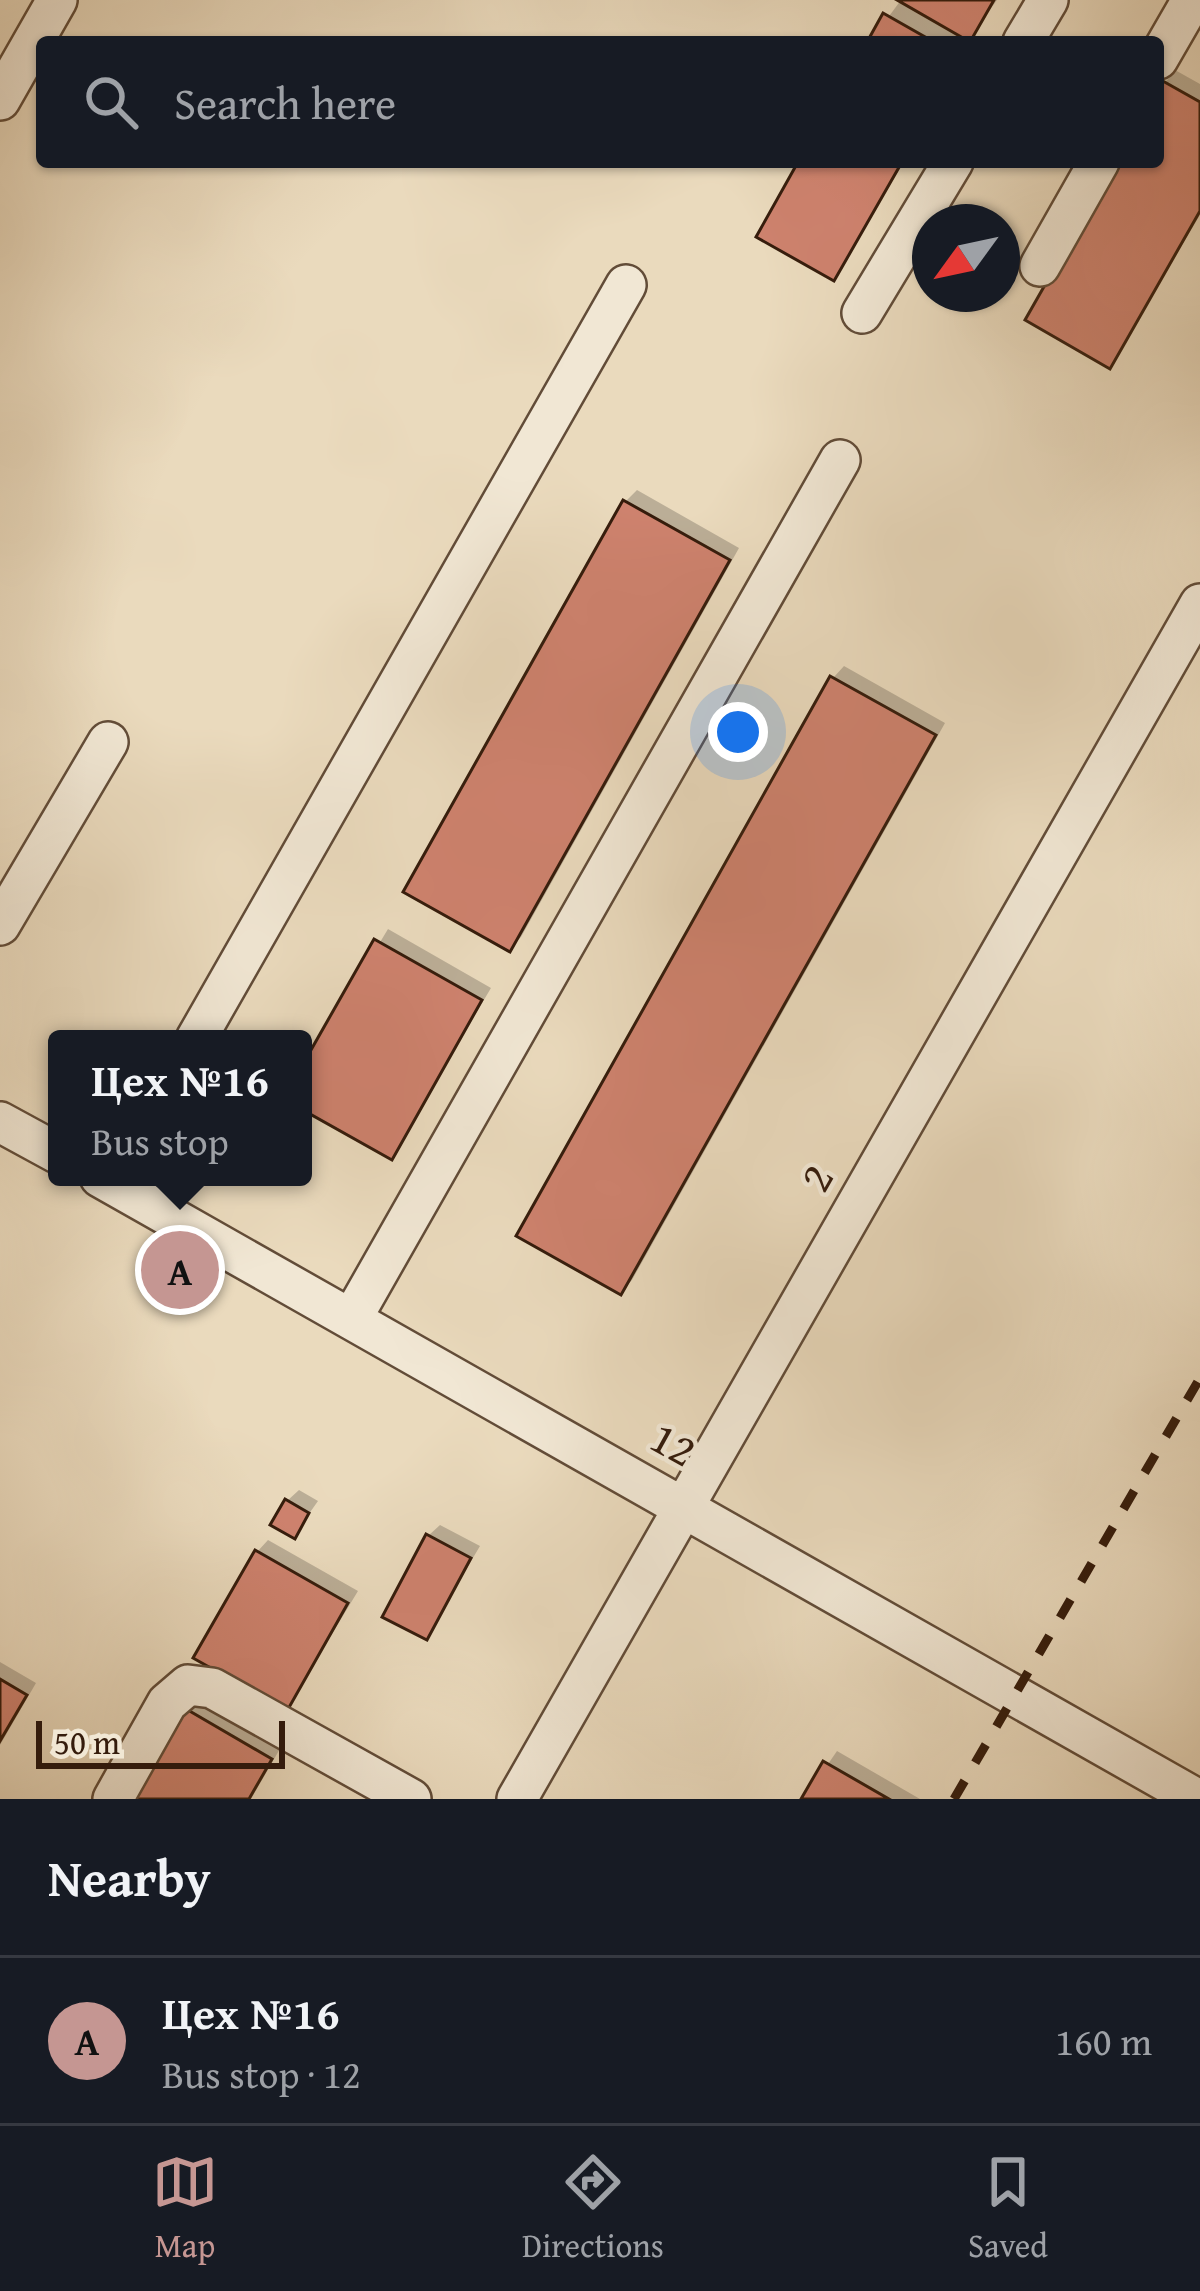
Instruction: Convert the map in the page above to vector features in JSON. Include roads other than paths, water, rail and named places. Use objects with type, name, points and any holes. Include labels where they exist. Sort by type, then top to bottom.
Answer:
[{"type":"street","points":[[36,36],[57,0]]},
{"type":"street","points":[[1027,36],[1048,0]]},
{"type":"street","points":[[1176,52],[1192,0]]},
{"type":"street","points":[[0,100],[36,37]]},
{"type":"street","points":[[862,314],[949,168]]},
{"type":"street","points":[[1040,266],[1083,168]]},
{"type":"street","points":[[201,1030],[626,285]]},
{"type":"street","points":[[352,1318],[841,460]]},
{"type":"street","name":"2","points":[[517,1799],[1200,604]]},
{"type":"street","points":[[0,925],[108,742]]},
{"type":"street","points":[[0,1121],[48,1148]]},
{"type":"street","name":"12","points":[[122,1186],[1198,1799]]},
{"type":"street","points":[[113,1799],[166,1703],[188,1685],[212,1688],[411,1799]]},
{"type":"railway","points":[[954,1799],[1200,1378]]},
{"type":"place","name":"Цех №16","points":[[180,1270]]}]
